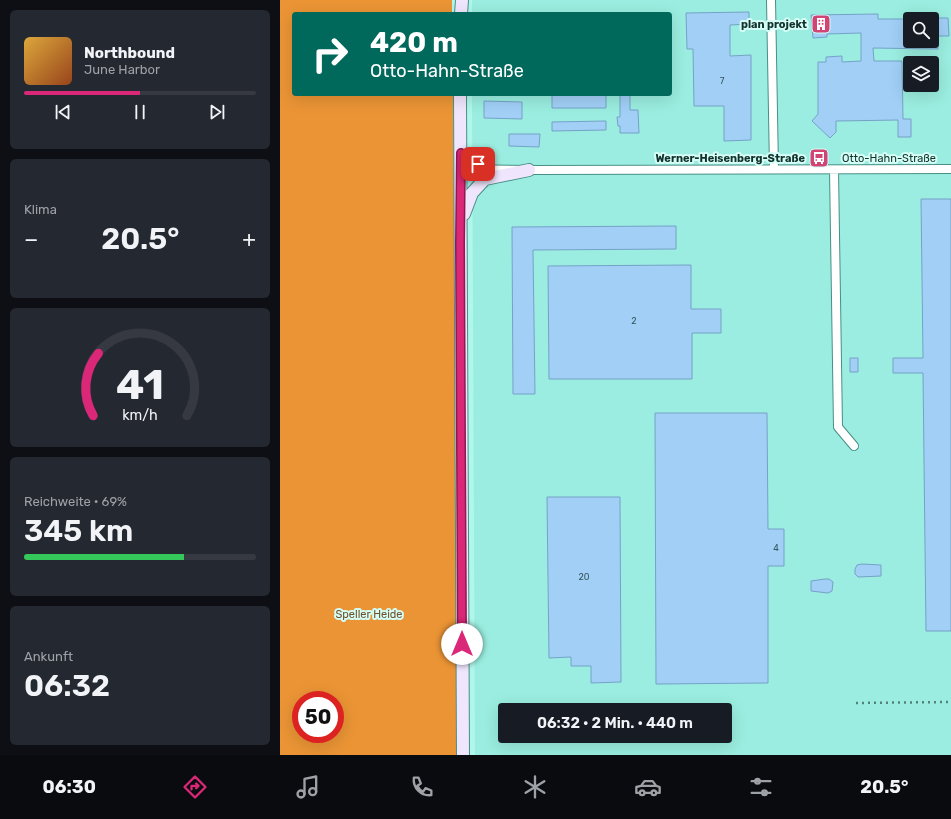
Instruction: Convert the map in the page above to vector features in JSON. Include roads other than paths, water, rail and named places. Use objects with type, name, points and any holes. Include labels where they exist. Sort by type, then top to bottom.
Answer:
[{"type":"main road","points":[[458,0],[460,12]]},
{"type":"main road","points":[[460,12],[462,0]]},
{"type":"main road","points":[[460,96],[462,169],[460,225],[463,755]]},
{"type":"main road","points":[[460,225],[472,193],[485,179],[534,170]]},
{"type":"street","points":[[771,0],[774,169]]},
{"type":"street","name":"Otto-Hahn-Straße","points":[[461,153],[478,164],[527,165],[534,170]]},
{"type":"street","name":"Otto-Hahn-Straße","points":[[462,169],[951,169]]},
{"type":"street","points":[[834,170],[838,427],[854,446]]},
{"type":"railway","points":[[856,703],[951,702]]},
{"type":"place","name":"plan projekt","points":[[821,24]]},
{"type":"place","name":"Werner-Heisenberg-Straße","points":[[819,158]]},
{"type":"park label","name":"Speller Heide","points":[[369,614]]}]
